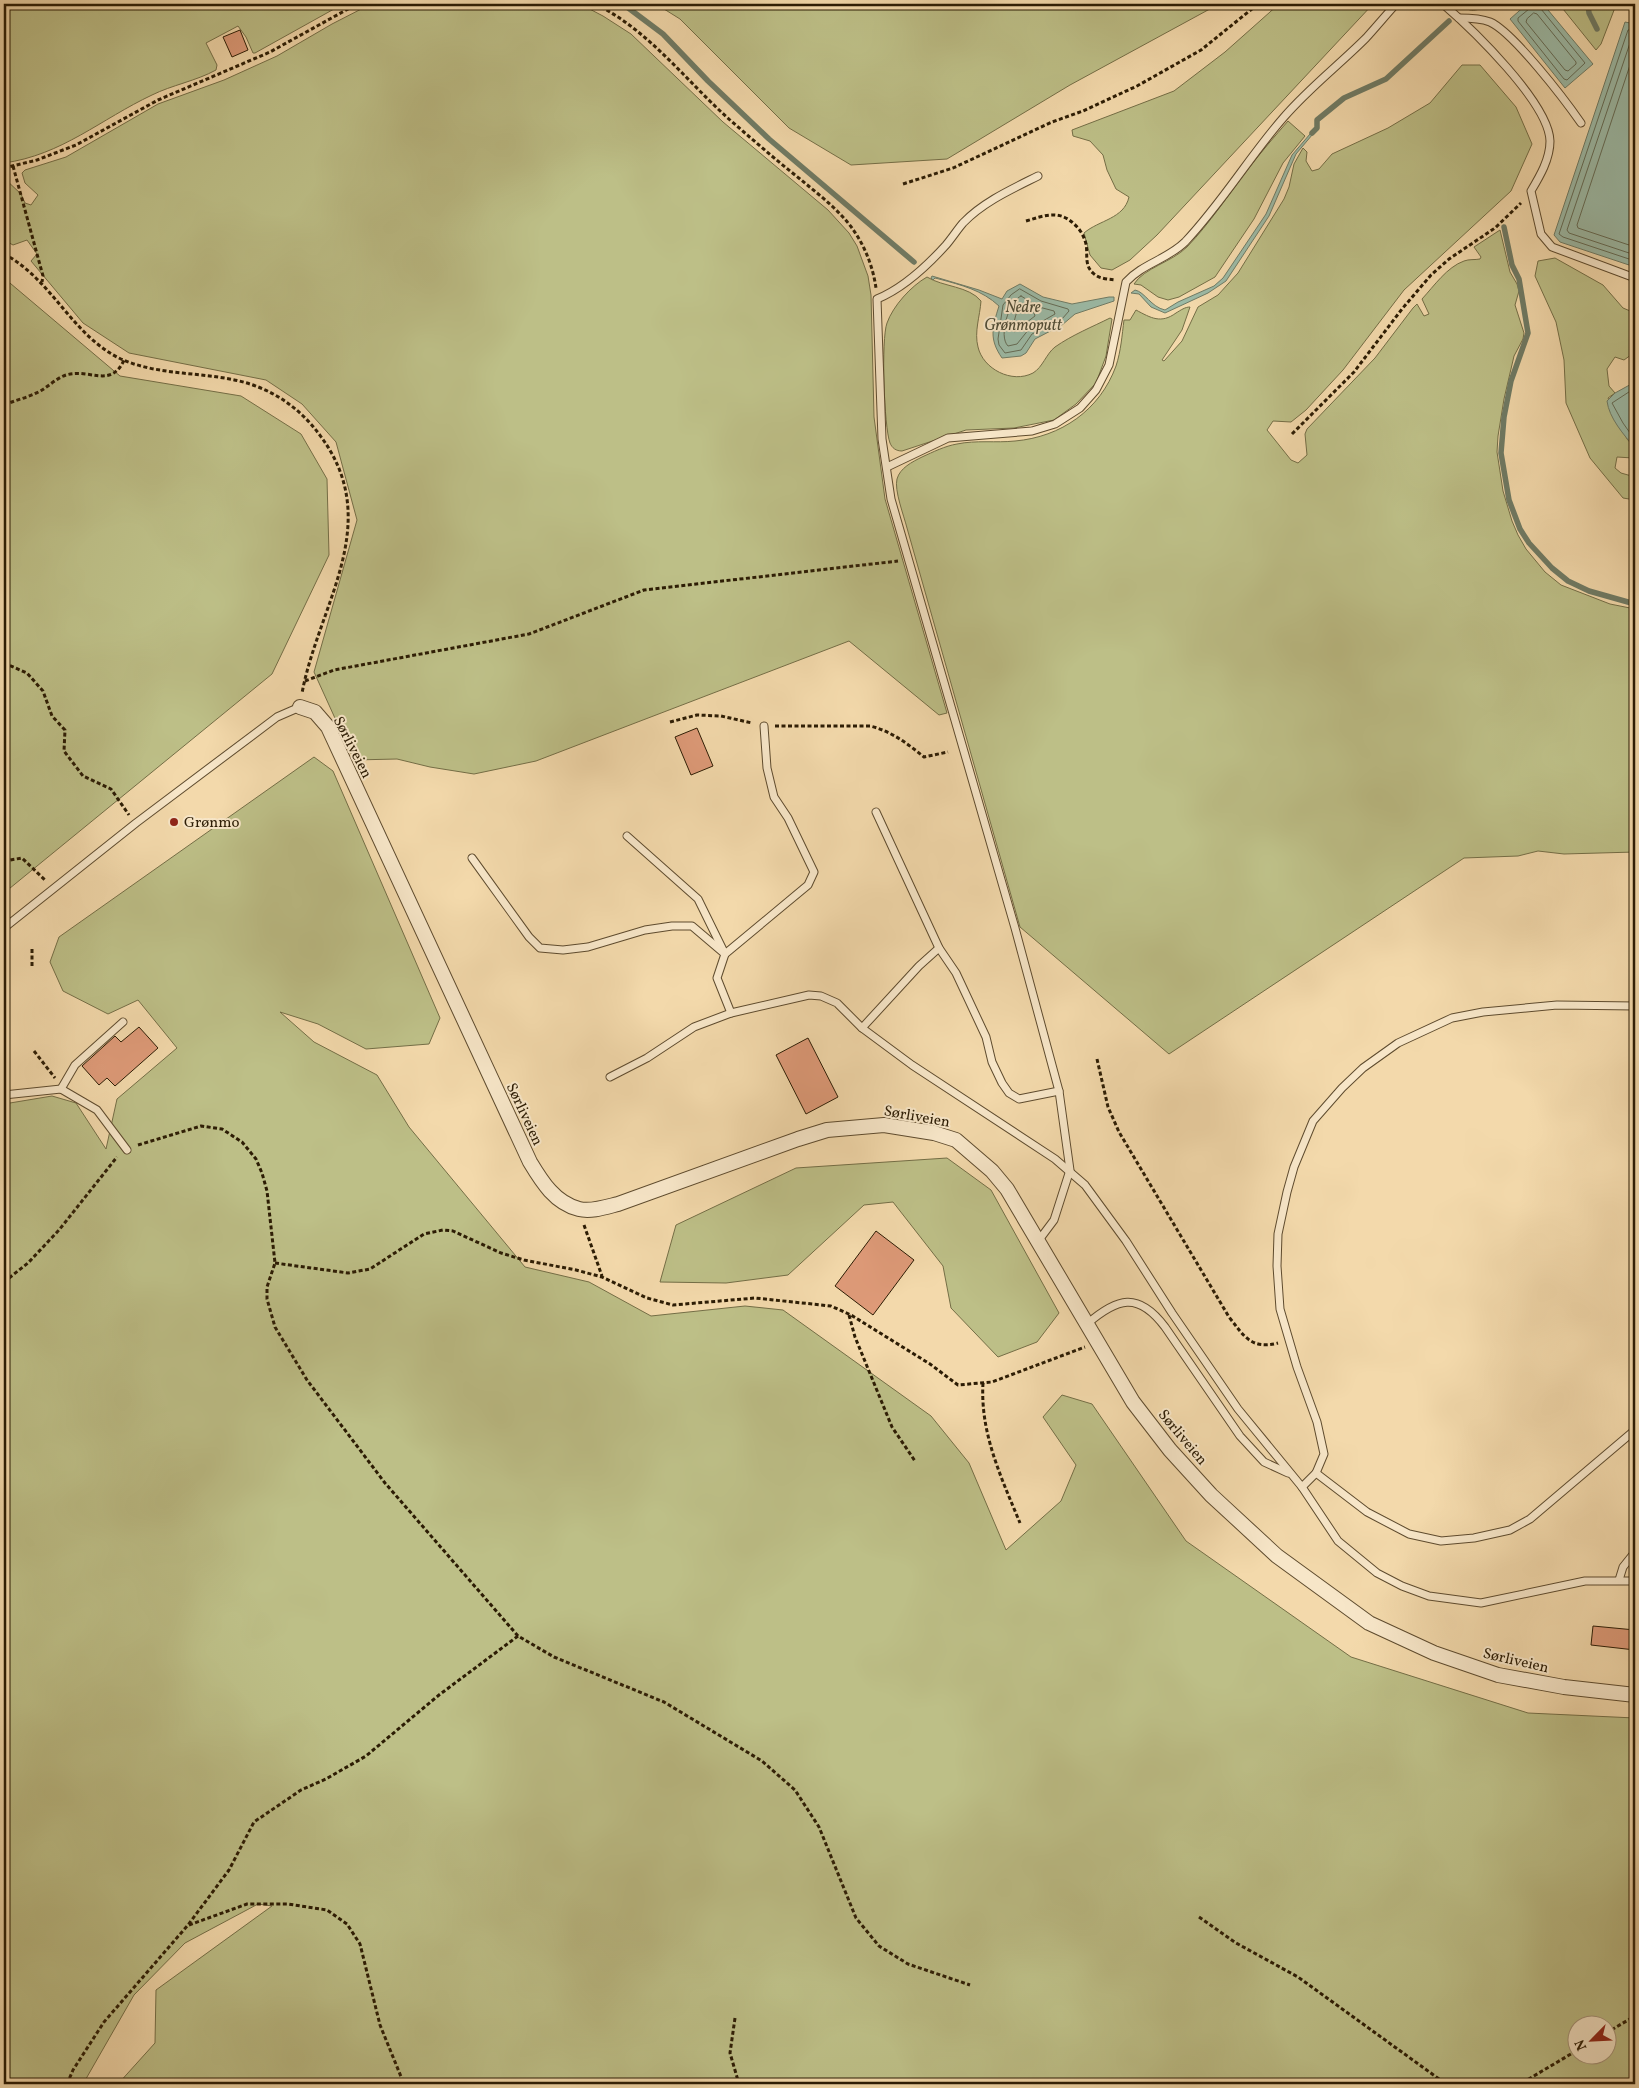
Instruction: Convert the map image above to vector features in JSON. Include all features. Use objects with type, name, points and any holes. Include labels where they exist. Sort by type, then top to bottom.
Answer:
[{"type":"street","name":"Sørliveien","points":[[300,707],[315,712],[328,726],[530,1162],[540,1179],[557,1199],[579,1209],[618,1204],[827,1130],[884,1124],[934,1133],[956,1140],[992,1171],[1007,1189],[1039,1240],[1097,1343],[1133,1402],[1170,1450],[1211,1495],[1277,1556],[1369,1624],[1434,1653],[1498,1675],[1564,1687],[1635,1695]]},
{"type":"lane","points":[[887,467],[948,438],[1032,432],[1055,424],[1074,412],[1089,399],[1104,377],[1114,343],[1122,292],[1126,282],[1132,275],[1183,244],[1234,184],[1283,118],[1366,38],[1396,4]]},
{"type":"lane","points":[[1443,4],[1457,16],[1524,88],[1544,119],[1548,130],[1550,147],[1545,165],[1531,191],[1541,234],[1548,244],[1635,278]]},
{"type":"lane","points":[[1455,4],[1457,16]]},
{"type":"lane","points":[[1457,16],[1490,22],[1511,37],[1568,105],[1580,123]]},
{"type":"lane","points":[[1038,176],[992,200],[963,223],[946,245],[917,273],[889,294],[877,299],[882,439],[891,499],[1015,928],[1059,1091],[1070,1170],[1054,1220],[1039,1240]]},
{"type":"lane","points":[[4,928],[136,823],[277,717],[300,707]]},
{"type":"lane","points":[[731,1013],[718,978],[725,954],[808,885],[814,872],[788,818],[774,798],[768,768],[764,726]]},
{"type":"lane","points":[[876,812],[939,948],[956,973],[986,1037],[992,1062],[1002,1083],[1009,1093],[1019,1099],[1059,1091]]},
{"type":"lane","points":[[627,836],[698,899],[725,954]]},
{"type":"lane","points":[[472,858],[529,937],[540,948],[554,950],[588,947],[646,930],[672,926],[692,926],[725,954]]},
{"type":"lane","points":[[862,1028],[919,966],[939,948]]},
{"type":"lane","points":[[610,1077],[647,1058],[694,1027],[731,1013],[809,995],[821,996],[837,1003],[862,1028],[912,1065],[1070,1170],[1085,1185],[1126,1241],[1172,1313],[1238,1409],[1302,1487],[1338,1542],[1377,1573],[1402,1586],[1429,1596],[1481,1603],[1585,1582],[1635,1581]]},
{"type":"lane","points":[[1302,1487],[1316,1473],[1324,1454],[1321,1435],[1288,1340],[1280,1309],[1277,1266],[1278,1234],[1287,1192],[1294,1167],[1313,1121],[1363,1068],[1398,1043],[1452,1018],[1483,1012],[1557,1005],[1635,1006]]},
{"type":"lane","points":[[62,1089],[75,1065],[123,1022]]},
{"type":"lane","points":[[4,1095],[62,1089],[97,1110],[127,1150]]},
{"type":"lane","points":[[1086,1324],[1114,1304],[1133,1303],[1147,1308],[1155,1314],[1165,1327],[1240,1436],[1264,1462],[1292,1475]]},
{"type":"lane","points":[[1316,1473],[1368,1512],[1409,1534],[1441,1541],[1474,1538],[1510,1530],[1530,1519],[1635,1430]]},
{"type":"lane","points":[[1619,1580],[1623,1567],[1635,1552]]},
{"type":"path","points":[[4,168],[50,156],[76,145],[140,108],[270,52],[357,4]]},
{"type":"path","points":[[595,4],[619,17],[634,29],[665,56],[728,118],[840,214],[852,229],[867,256],[874,279],[877,299]]},
{"type":"path","points":[[903,184],[954,168],[1052,122],[1083,111],[1137,86],[1201,50],[1258,4]]},
{"type":"path","points":[[13,166],[43,276],[42,283]]},
{"type":"path","points":[[1292,434],[1354,372],[1402,309],[1431,275],[1449,259],[1495,228],[1531,191]]},
{"type":"path","points":[[1026,221],[1048,215],[1066,216],[1080,230],[1086,243],[1087,265],[1093,273],[1099,278],[1126,282]]},
{"type":"path","points":[[4,254],[42,283],[81,328],[112,354],[124,360],[163,370],[237,381],[270,391],[299,411],[330,449],[342,478],[349,506],[349,526],[339,573],[304,682],[300,707]]},
{"type":"path","points":[[4,402],[9,403],[40,391],[64,376],[83,372],[106,377],[119,370],[124,360]]},
{"type":"path","points":[[304,682],[334,670],[529,634],[644,590],[908,560]]},
{"type":"path","points":[[4,663],[27,673],[43,691],[52,716],[65,730],[64,752],[83,776],[111,789],[136,823]]},
{"type":"path","points":[[670,722],[697,714],[721,716],[764,726],[870,726],[894,735],[924,757],[948,752]]},
{"type":"path","points":[[4,861],[22,858],[52,889]]},
{"type":"path","points":[[32,949],[32,967]]},
{"type":"path","points":[[34,1051],[62,1089]]},
{"type":"path","points":[[1097,1059],[1108,1107],[1119,1132],[1229,1317],[1244,1337],[1255,1343],[1265,1346],[1288,1340]]},
{"type":"path","points":[[4,1282],[28,1263],[112,1161],[127,1150],[194,1127],[211,1126],[232,1134],[249,1150],[262,1173],[270,1209],[275,1263],[267,1287],[269,1310],[275,1327],[307,1380],[385,1483],[518,1636],[554,1657],[664,1702],[762,1761],[795,1790],[819,1827],[856,1918],[879,1946],[908,1964],[970,1986]]},
{"type":"path","points":[[579,1209],[602,1277]]},
{"type":"path","points":[[275,1263],[348,1273],[370,1269],[415,1238],[424,1234],[443,1230],[453,1231],[501,1253],[602,1277],[647,1298],[673,1305],[755,1298],[831,1306],[849,1314],[930,1364],[958,1385],[992,1382],[1097,1343]]},
{"type":"path","points":[[849,1314],[855,1337],[892,1427],[915,1461]]},
{"type":"path","points":[[983,1383],[983,1407],[993,1457],[1020,1523]]},
{"type":"path","points":[[67,2084],[73,2070],[104,2022],[188,1925],[229,1870],[254,1822],[294,1795],[366,1756],[439,1694],[518,1636]]},
{"type":"path","points":[[188,1925],[247,1904],[288,1904],[327,1910],[347,1924],[360,1944],[380,2025],[404,2084]]},
{"type":"path","points":[[1199,1917],[1236,1943],[1298,1976],[1446,2084]]},
{"type":"path","points":[[1616,2027],[1635,2016]]},
{"type":"path","points":[[734,2018],[730,2053],[739,2084]]},
{"type":"path","points":[[1524,2084],[1527,2080],[1566,2057]]},
{"type":"green space","points":[[4,4],[343,4],[255,53],[253,53],[246,37],[238,26],[206,43],[217,65],[216,70],[168,88],[133,104],[63,144],[25,159],[4,163]]},
{"type":"green space","points":[[371,4],[580,4],[631,34],[723,122],[828,210],[849,233],[857,246],[868,276],[871,295],[874,417],[885,499],[947,713],[939,715],[849,641],[536,761],[474,774],[430,767],[397,759],[354,760],[314,672],[357,520],[336,442],[302,404],[266,380],[129,353],[83,323],[31,261],[37,254],[27,240],[13,245],[4,240],[4,178],[21,194],[25,203],[31,205],[38,195],[25,183],[22,173],[25,170],[66,157],[158,104],[224,80],[277,56]]},
{"type":"green space","points":[[656,4],[1219,4],[1070,85],[947,159],[851,165],[789,128],[680,19]]},
{"type":"green space","points":[[1279,4],[1373,4],[1157,235],[1130,260],[1112,270],[1101,268],[1090,255],[1084,233],[1117,215],[1129,197],[1116,189],[1107,170],[1103,155],[1090,141],[1073,136],[1072,130],[1174,91],[1225,52]]},
{"type":"green space","points":[[1462,4],[1491,4],[1472,10]]},
{"type":"green space","points":[[1559,4],[1619,4],[1616,5],[1601,44],[1596,50]]},
{"type":"green space","points":[[1462,65],[1480,65],[1516,107],[1532,144],[1511,191],[1404,290],[1343,370],[1306,410],[1291,422],[1273,421],[1267,430],[1291,460],[1298,463],[1307,455],[1305,434],[1307,429],[1375,358],[1417,304],[1424,316],[1429,314],[1422,299],[1441,277],[1466,260],[1480,259],[1481,257],[1474,247],[1500,230],[1510,272],[1519,291],[1515,305],[1524,333],[1514,356],[1498,436],[1497,452],[1503,491],[1518,535],[1526,549],[1545,572],[1561,585],[1610,604],[1635,609],[1635,852],[1564,854],[1538,851],[1518,856],[1464,858],[1169,1054],[1020,927],[900,503],[896,484],[897,479],[910,463],[948,446],[971,442],[1008,442],[1032,438],[1048,434],[1077,419],[1100,396],[1109,382],[1118,360],[1124,320],[1130,320],[1136,310],[1156,319],[1161,319],[1190,307],[1182,330],[1162,360],[1164,361],[1182,341],[1198,307],[1218,295],[1238,273],[1284,199],[1289,187],[1294,164],[1303,148],[1307,152],[1306,161],[1312,171],[1319,169],[1332,154],[1388,128],[1430,103]]},
{"type":"green space","points":[[1288,121],[1305,136],[1283,163],[1254,219],[1215,277],[1179,297],[1168,300],[1158,297],[1141,285],[1134,284],[1151,269],[1174,257],[1187,247],[1211,219],[1258,156]]},
{"type":"green space","points":[[1555,258],[1603,285],[1623,308],[1635,313],[1635,352],[1624,360],[1615,357],[1607,369],[1609,386],[1615,393],[1608,398],[1627,439],[1635,448],[1633,458],[1617,457],[1615,468],[1621,473],[1635,477],[1635,500],[1623,498],[1590,458],[1566,403],[1564,360],[1556,322],[1535,276],[1538,261]]},
{"type":"green space","points":[[927,277],[970,292],[981,301],[977,341],[981,355],[992,368],[1016,377],[1033,373],[1055,347],[1068,339],[1110,318],[1112,319],[1106,356],[1096,383],[1076,404],[1054,420],[1014,428],[966,430],[902,451],[894,449],[890,443],[886,420],[885,332],[887,323],[898,303]]},
{"type":"green space","points":[[4,278],[120,376],[241,396],[301,434],[327,479],[329,555],[272,674],[4,893]]},
{"type":"green space","points":[[314,757],[333,771],[440,1018],[429,1044],[366,1049],[318,1024],[280,1012],[314,1042],[377,1075],[409,1127],[525,1267],[589,1282],[651,1316],[745,1306],[783,1310],[931,1416],[969,1463],[1006,1550],[1061,1501],[1076,1465],[1043,1417],[1062,1395],[1092,1404],[1186,1541],[1351,1657],[1528,1713],[1635,1718],[1635,2084],[118,2084],[155,2043],[156,1990],[272,1906],[258,1904],[185,1943],[134,1995],[83,2084],[4,2084],[4,1104],[52,1096],[76,1103],[106,1149],[117,1099],[177,1048],[138,1000],[108,1014],[63,991],[50,962],[59,937]]},
{"type":"green space","points":[[947,1158],[991,1190],[1059,1313],[1037,1342],[998,1357],[951,1308],[943,1266],[893,1202],[864,1205],[788,1275],[726,1283],[660,1282],[676,1225],[796,1168]]},
{"type":"water","points":[[1527,4],[1543,4],[1593,64],[1565,88],[1510,19]]},
{"type":"water","points":[[1625,22],[1635,24],[1635,267],[1560,242],[1554,235]]},
{"type":"water","points":[[1316,127],[1318,128],[1296,154],[1269,216],[1226,281],[1208,293],[1165,313],[1151,307],[1139,294],[1131,293],[1135,290],[1139,291],[1156,306],[1165,310],[1214,286],[1223,278],[1266,214],[1292,155]]},
{"type":"water","name":"Nedre Grønmoputt","points":[[932,276],[1002,299],[1007,291],[1020,284],[1043,297],[1072,304],[1109,297],[1114,297],[1114,301],[1075,314],[1062,325],[1035,339],[1026,353],[1021,356],[1002,358],[993,339],[999,306],[978,292],[939,279],[935,278],[933,280]]},
{"type":"water","points":[[1635,382],[1635,448],[1614,420],[1607,401],[1615,393]]},
{"type":"building","points":[[240,30],[248,50],[232,57],[223,37]]},
{"type":"building","points":[[697,728],[713,766],[691,775],[675,737]]},
{"type":"building","points":[[139,1027],[158,1048],[115,1086],[107,1078],[99,1085],[82,1066],[115,1036],[121,1042]]},
{"type":"building","points":[[808,1038],[838,1097],[806,1114],[776,1055]]},
{"type":"building","points":[[876,1231],[914,1260],[873,1315],[835,1286]]},
{"type":"building","points":[[1593,1626],[1635,1630],[1635,1650],[1591,1645]]},
{"type":"waterway","points":[[623,4],[663,34],[708,81],[769,139],[914,262]]},
{"type":"waterway","points":[[1588,4],[1589,13],[1597,29]]},
{"type":"waterway","points":[[1312,133],[1317,128],[1317,120],[1344,98],[1386,79],[1449,21]]},
{"type":"waterway","points":[[1504,227],[1512,265],[1519,279],[1528,333],[1511,381],[1504,417],[1501,453],[1509,500],[1520,529],[1529,543],[1552,568],[1568,581],[1589,591],[1635,604]]},
{"type":"place","name":"Grønmo","points":[[174,822]]}]
